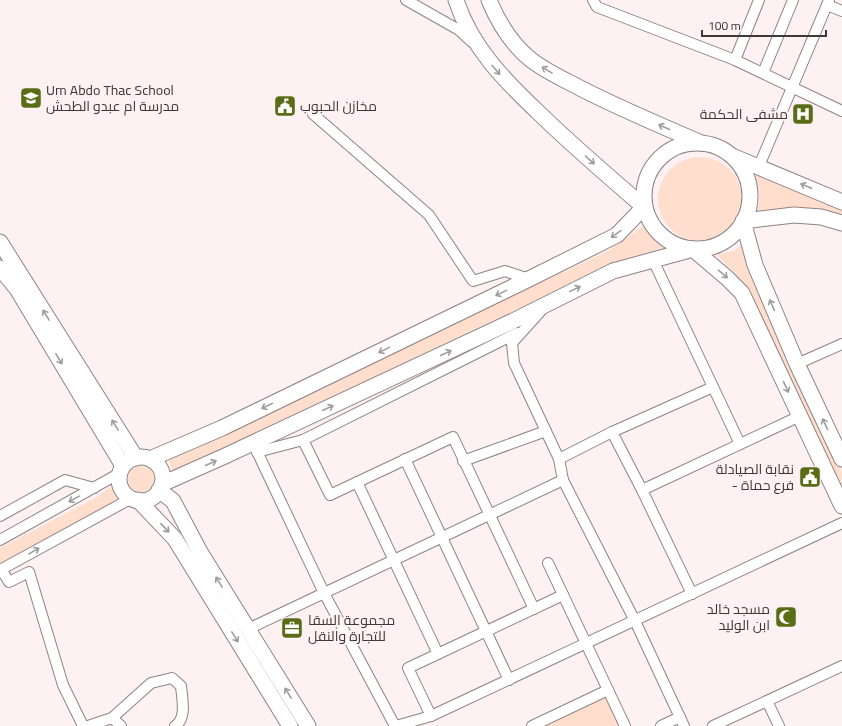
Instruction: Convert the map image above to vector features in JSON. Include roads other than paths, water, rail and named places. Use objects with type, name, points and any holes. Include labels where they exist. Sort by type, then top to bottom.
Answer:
[{"type":"main road","points":[[456,0],[464,20],[483,53],[503,78],[570,143],[644,208]]},
{"type":"main road","points":[[489,0],[502,26],[515,44],[530,59],[548,72],[604,101],[700,143],[716,146],[731,155],[842,202]]},
{"type":"main road","points":[[700,143],[678,146],[668,151],[656,162],[647,175],[643,191],[644,208],[651,223],[662,236],[676,245],[693,249],[742,293],[842,506]]},
{"type":"main road","points":[[135,499],[150,498],[161,487],[185,474],[255,448],[612,271],[693,249],[708,248],[722,242],[734,233],[743,221],[749,204],[749,186],[743,169],[731,155]]},
{"type":"main road","points":[[290,726],[175,539],[135,499],[122,490],[119,479],[122,469],[143,458],[230,424],[617,235],[644,208]]},
{"type":"main road","points":[[743,221],[794,215],[821,217],[842,223]]},
{"type":"main road","points":[[743,221],[755,265],[798,364],[842,459]]},
{"type":"main road","points":[[0,242],[143,458],[160,469],[161,487],[173,501],[200,552],[308,726]]},
{"type":"main road","points":[[0,268],[17,289],[122,469]]},
{"type":"main road","points":[[173,501],[185,474]]},
{"type":"street","points":[[406,0],[459,30],[483,53]]},
{"type":"street","points":[[593,0],[597,7],[735,60],[842,111]]},
{"type":"street","points":[[735,60],[759,0]]},
{"type":"street","points":[[762,73],[793,0]]},
{"type":"street","points":[[759,166],[828,3],[842,11]]},
{"type":"street","points":[[314,114],[429,215],[473,281],[505,271],[529,279]]},
{"type":"street","points":[[653,260],[740,444]]},
{"type":"street","points":[[549,302],[519,332],[512,342],[514,363],[559,459],[563,480],[635,621],[682,722],[661,726]]},
{"type":"street","points":[[519,332],[304,440],[255,448],[324,593],[396,726],[431,716],[842,523]]},
{"type":"street","points":[[798,364],[842,344]]},
{"type":"street","points":[[559,459],[612,432],[713,387]]},
{"type":"street","points":[[642,490],[800,416]]},
{"type":"street","points":[[463,461],[546,431]]},
{"type":"street","points":[[612,432],[642,490],[692,594]]},
{"type":"street","points":[[304,440],[330,495],[452,437],[534,609]]},
{"type":"street","points":[[405,459],[509,680]]},
{"type":"street","points":[[0,540],[94,488],[122,469]]},
{"type":"street","points":[[0,516],[65,480],[94,488]]},
{"type":"street","points":[[248,628],[563,480]]},
{"type":"street","points":[[356,482],[438,654]]},
{"type":"street","points":[[83,726],[63,686],[29,572],[9,582],[1,570],[135,499]]},
{"type":"street","points":[[548,563],[625,726]]},
{"type":"street","points":[[431,716],[408,668],[563,595]]},
{"type":"street","points":[[713,726],[842,666]]},
{"type":"street","points":[[88,726],[112,718],[151,683],[172,678],[181,686],[183,710],[178,724],[175,726]]},
{"type":"street","points":[[532,726],[608,690]]},
{"type":"street","points":[[767,701],[779,726]]},
{"type":"street","points":[[112,718],[121,726]]},
{"type":"place","name":"Um Abdo Thac School مدرسة ام عبدو الطحش","points":[[31,98]]},
{"type":"place","name":"مخازن الحبوب","points":[[285,106]]},
{"type":"place","name":"مشفى الحكمة","points":[[803,114]]},
{"type":"place","name":"نقابة الصيادلة - فرع حماة","points":[[810,477]]},
{"type":"place","name":"مسجد خالد ابن الوليد","points":[[786,617]]},
{"type":"place","name":"مجموعة السقا للتجارة والنقل","points":[[292,628]]}]
